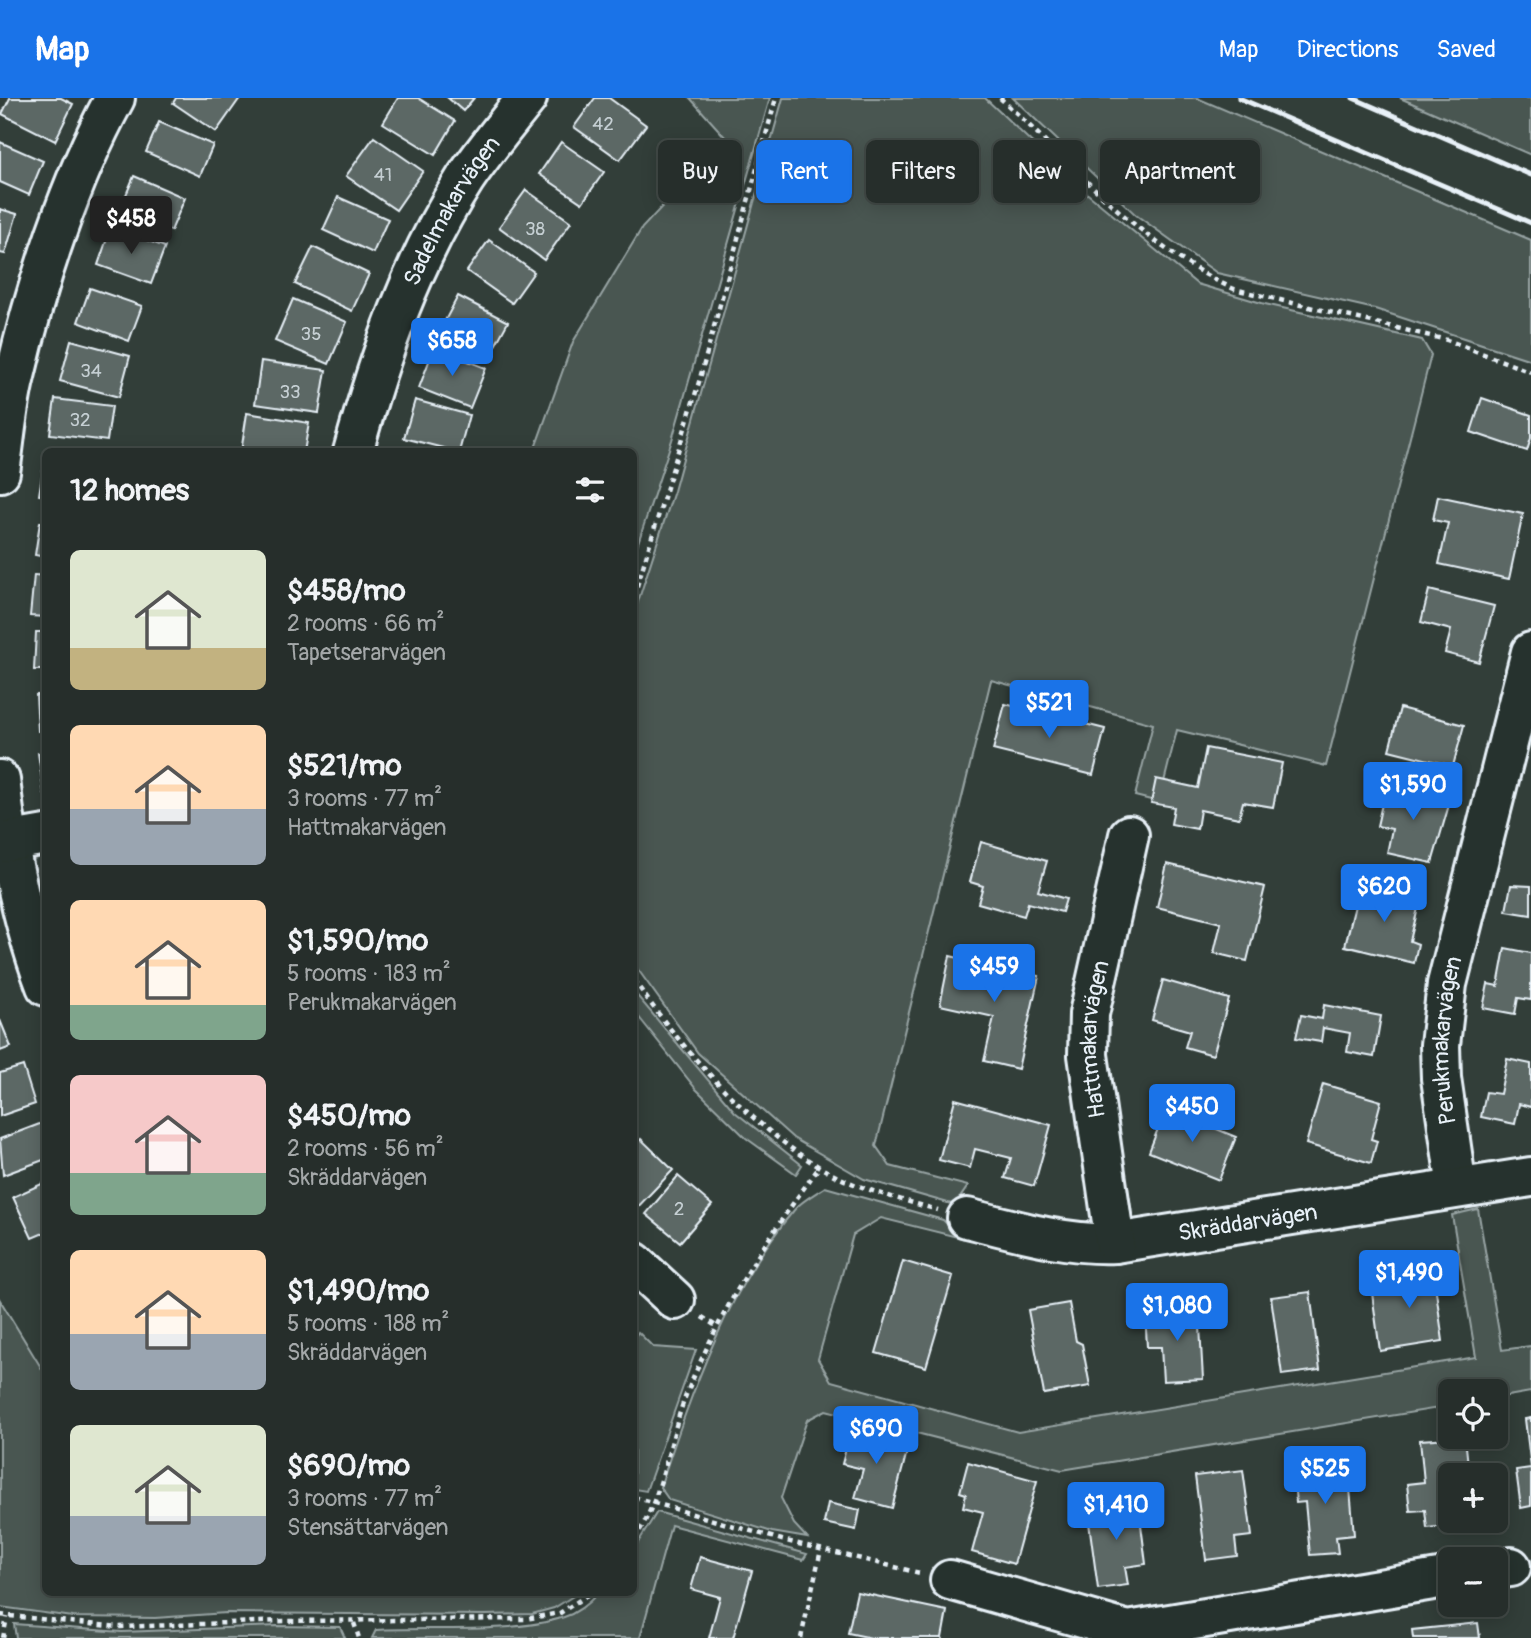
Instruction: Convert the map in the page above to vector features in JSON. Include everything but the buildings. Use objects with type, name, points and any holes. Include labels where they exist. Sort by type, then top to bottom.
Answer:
[{"type":"street","points":[[0,472],[14,377],[40,285],[72,194],[116,98]]},
{"type":"street","name":"Sadelmakarvägen","points":[[354,448],[405,295],[435,232],[466,179],[527,98]]},
{"type":"street","name":"Perukmakarvägen","points":[[1457,1188],[1441,1077],[1440,1045],[1447,984],[1531,652]]},
{"type":"street","points":[[0,780],[4,843],[42,976]]},
{"type":"street","name":"Hattmakarvägen","points":[[1115,1243],[1088,1055],[1089,1014],[1129,835]]},
{"type":"street","points":[[4,843],[42,836]]},
{"type":"street","name":"Skräddarvägen","points":[[967,1218],[1054,1240],[1088,1244],[1115,1243],[1531,1177]]},
{"type":"street","points":[[637,1265],[675,1300]]},
{"type":"street","points":[[950,1580],[1127,1634],[1438,1579]]},
{"type":"path","points":[[637,586],[699,382],[776,98]]},
{"type":"path","points":[[1000,98],[1133,224],[1202,275],[1234,289],[1447,340],[1531,372]]},
{"type":"path","points":[[637,984],[674,1037],[712,1078],[781,1139],[820,1166],[879,1193],[967,1218]]},
{"type":"path","points":[[637,1533],[653,1502],[683,1402],[724,1309],[775,1228],[820,1166]]},
{"type":"path","points":[[637,1498],[821,1549],[950,1580]]},
{"type":"path","points":[[801,1638],[821,1549]]},
{"type":"path","points":[[0,1615],[120,1627],[284,1621],[354,1623],[538,1618],[560,1613],[586,1596]]},
{"type":"path","points":[[3,1638],[7,1617]]},
{"type":"path","points":[[354,1623],[359,1638]]},
{"type":"shaded area","points":[[690,98],[770,98],[742,196],[742,140],[724,140],[726,138]]},
{"type":"shaded area","points":[[783,98],[985,98],[1029,140],[993,140],[993,203],[1086,203],[1086,193],[1197,284],[1265,304],[1422,340],[1431,355],[1326,766],[1177,730],[1159,802],[1135,796],[1153,724],[991,680],[876,1146],[890,1166],[968,1186],[955,1205],[864,1179],[793,1138],[698,1053],[637,968],[637,605],[674,491],[756,195],[756,203],[852,203],[852,140],[771,140]]},
{"type":"shaded area","points":[[1013,98],[1197,98],[1531,240],[1531,360],[1375,309],[1217,273],[1123,203],[1260,203],[1260,140],[1100,140],[1100,181],[1086,167],[1086,140],[1057,140]]},
{"type":"shaded area","points":[[1400,98],[1531,98],[1531,155]]},
{"type":"shaded area","points":[[665,203],[740,203],[672,440],[637,546],[637,448],[535,448],[573,342],[642,228]]},
{"type":"shaded area","points":[[637,996],[735,1112],[802,1165],[796,1174],[746,1138],[696,1089],[637,1015]]},
{"type":"shaded area","points":[[825,1187],[943,1220],[961,1238],[881,1218],[853,1235],[818,1359],[831,1381],[1018,1432],[1476,1357],[1452,1215],[1478,1209],[1502,1350],[1531,1346],[1531,1392],[1508,1396],[1508,1379],[1438,1379],[1438,1408],[1062,1470],[826,1410],[807,1420],[781,1498],[794,1524],[807,1538],[772,1532],[669,1500],[660,1487],[699,1377],[731,1306],[771,1240],[805,1200]]},
{"type":"shaded area","points":[[0,1300],[42,1369],[42,1596],[573,1596],[554,1608],[532,1614],[485,1615],[226,1613],[155,1618],[73,1617],[0,1607]]},
{"type":"shaded area","points":[[637,1334],[653,1347],[696,1350],[646,1491],[637,1490]]},
{"type":"shaded area","points":[[657,1512],[807,1554],[803,1560],[671,1525],[640,1638],[372,1638],[376,1630],[521,1626],[574,1613],[595,1596],[637,1596],[637,1544]]},
{"type":"shaded area","points":[[14,1624],[122,1632],[278,1626],[340,1627],[345,1638],[16,1638]]},
{"type":"railway","points":[[1239,98],[1531,223]]},
{"type":"railway","points":[[1353,98],[1531,175]]}]
